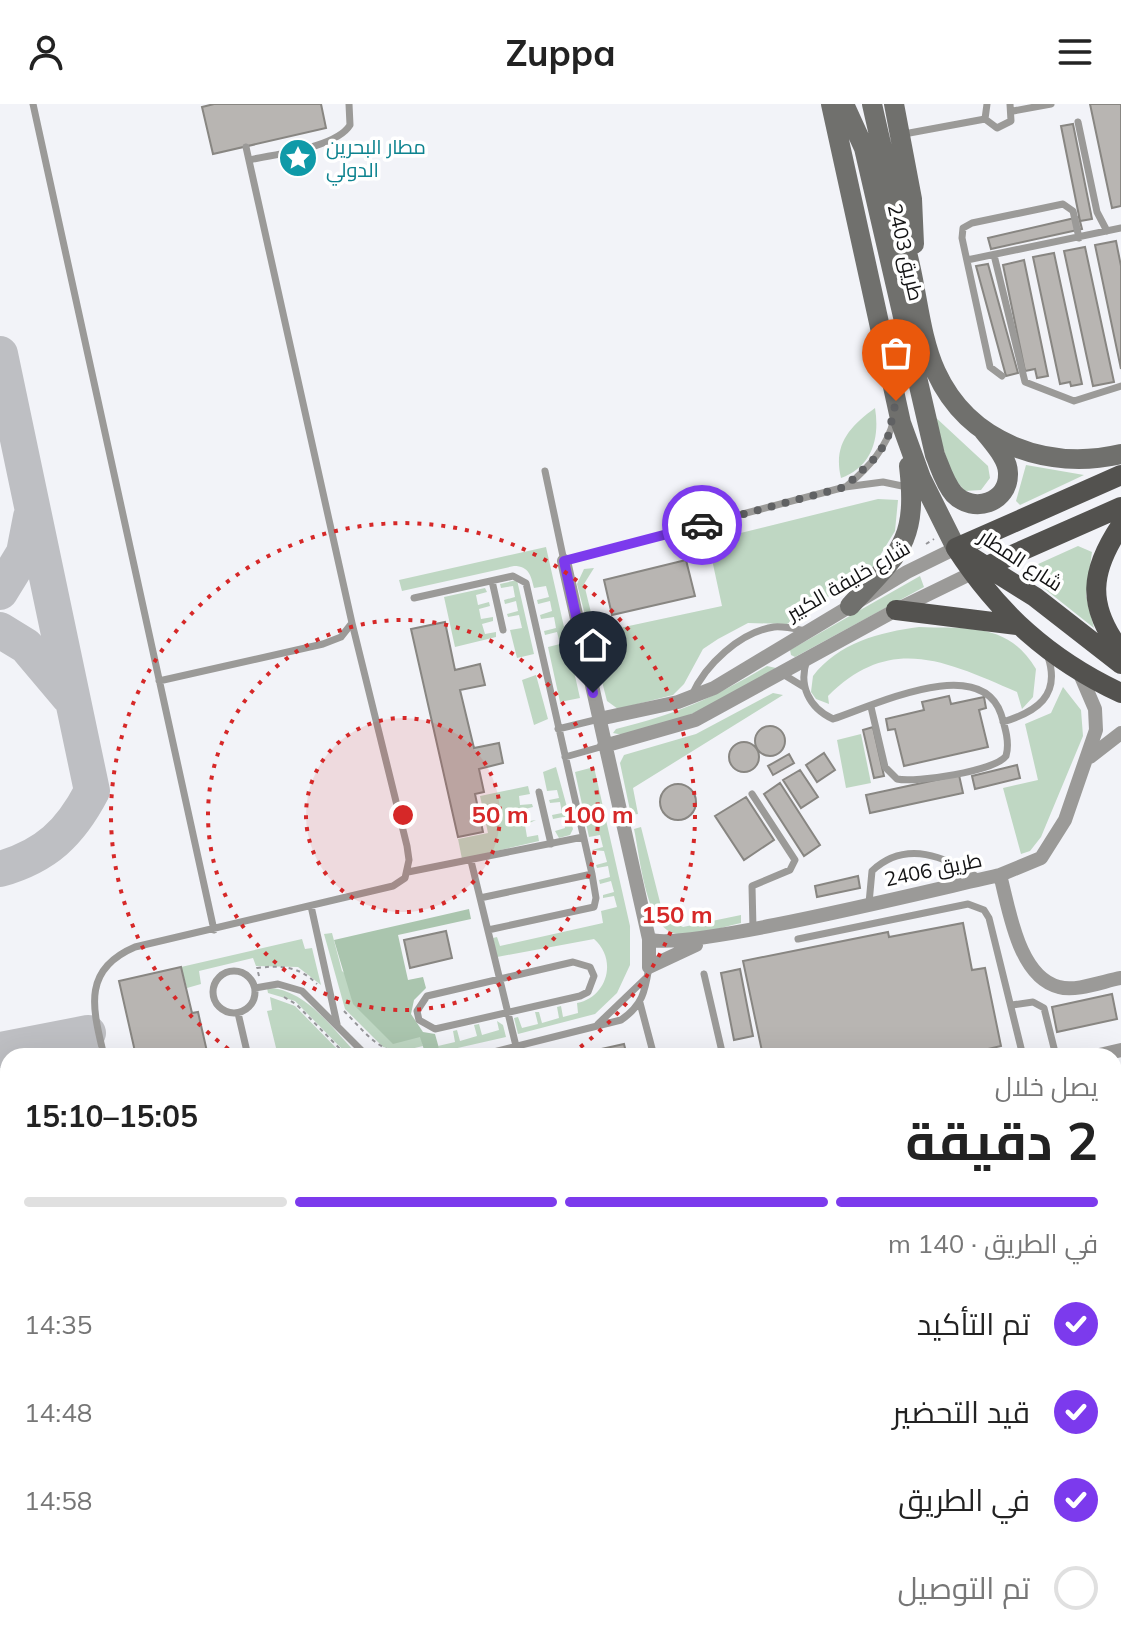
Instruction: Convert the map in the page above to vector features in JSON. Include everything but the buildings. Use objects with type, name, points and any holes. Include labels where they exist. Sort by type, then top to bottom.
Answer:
[{"type":"main road","name":"طريق 2403","points":[[831,104],[906,439],[951,539]]},
{"type":"main road","points":[[844,104],[864,148],[935,455],[953,493],[966,503],[982,505],[996,499],[1006,487],[1008,471],[983,430]]},
{"type":"main road","name":"طريق 2403","points":[[872,104],[936,371],[964,413],[983,430],[1027,452],[1075,461],[1121,454]]},
{"type":"main road","points":[[894,104],[912,199],[917,296]]},
{"type":"main road","points":[[850,606],[890,563],[917,540],[906,439]]},
{"type":"main road","name":"شارع خليفة الكبير","points":[[951,539],[1121,475]]},
{"type":"main road","points":[[980,569],[1121,507]]},
{"type":"main road","points":[[1121,525],[1103,552],[1095,588],[1099,612],[1121,651]]},
{"type":"main road","name":"شارع المطار","points":[[951,539],[980,569],[1017,625],[1080,674],[1121,693]]},
{"type":"main road","name":"شارع المطار","points":[[980,569],[1059,614],[1121,664]]},
{"type":"main road","points":[[896,610],[1017,625]]},
{"type":"street","name":"شارع خليفة الكبير","points":[[599,719],[691,698],[934,559],[951,539]]},
{"type":"street","points":[[564,561],[649,939],[648,972]]},
{"type":"street","points":[[604,746],[695,720],[896,610],[980,569]]},
{"type":"street","points":[[779,649],[787,657],[783,672]]},
{"type":"street","points":[[1000,875],[1026,866],[1049,850],[1065,820],[1089,758],[1096,730],[1095,709],[1080,674]]},
{"type":"street","points":[[1089,758],[1121,733]]},
{"type":"street","name":"طريق 2406","points":[[649,939],[670,944],[729,934],[1000,875],[1023,956],[1053,985],[1065,988],[1121,978]]},
{"type":"street","name":"طريق 2406","points":[[648,972],[729,934]]},
{"type":"lane","points":[[33,104],[214,930]]},
{"type":"lane","points":[[249,160],[342,135],[350,125],[349,104]]},
{"type":"lane","points":[[987,104],[985,119],[992,127],[1003,128],[1011,121],[1011,107],[1051,104]]},
{"type":"lane","points":[[901,135],[985,119]]},
{"type":"lane","points":[[1078,122],[1097,212],[1107,231]]},
{"type":"lane","points":[[246,147],[352,623],[407,846],[408,872]]},
{"type":"lane","points":[[1002,376],[990,367],[962,233],[967,225],[1063,204],[1073,211],[1079,238]]},
{"type":"lane","points":[[967,260],[1121,228]]},
{"type":"lane","points":[[994,255],[1025,382],[1074,401],[1121,386]]},
{"type":"lane","points":[[845,487],[875,458],[887,441],[896,401]]},
{"type":"lane","points":[[545,471],[564,561],[845,487],[883,482],[903,484],[912,491]]},
{"type":"lane","points":[[414,598],[518,576],[526,583],[592,874],[596,898],[594,907],[488,930]]},
{"type":"lane","points":[[492,581],[503,630]]},
{"type":"lane","points":[[159,681],[323,644],[341,637],[352,623]]},
{"type":"lane","points":[[691,698],[700,676],[711,662],[761,632],[779,627],[809,631]]},
{"type":"lane","points":[[1003,722],[1028,715],[1046,700],[1051,682],[1050,662],[1044,647]]},
{"type":"lane","points":[[808,658],[804,673],[805,688],[814,707],[833,719],[934,686],[954,684],[975,689],[992,700],[1003,722],[1008,750],[1002,762],[906,781],[897,779],[885,767],[871,707]]},
{"type":"lane","points":[[783,672],[805,688]]},
{"type":"lane","points":[[558,729],[599,719]]},
{"type":"lane","points":[[565,757],[604,746]]},
{"type":"lane","points":[[539,792],[551,844]]},
{"type":"lane","points":[[752,794],[795,860],[790,870],[752,886],[753,928]]},
{"type":"lane","points":[[102,1048],[93,1002],[97,980],[118,954],[135,947],[393,886],[408,872],[583,837]]},
{"type":"lane","points":[[869,903],[872,871],[886,862],[917,853],[944,857],[981,879]]},
{"type":"lane","points":[[471,861],[516,1046]]},
{"type":"lane","points":[[480,898],[592,874]]},
{"type":"lane","points":[[798,939],[968,904],[977,906],[989,918],[1021,1048]]},
{"type":"lane","points":[[311,906],[337,1024]]},
{"type":"lane","points":[[573,962],[590,967],[594,976],[588,992],[435,1029],[426,1027],[417,1011],[427,996],[500,979],[573,962]]},
{"type":"lane","points":[[238,1013],[219,1007],[213,996],[215,982],[224,973],[237,971],[249,977],[259,988]]},
{"type":"lane","points":[[508,1048],[621,1020],[640,1003],[647,987],[648,972]]},
{"type":"lane","points":[[597,1026],[648,972]]},
{"type":"lane","points":[[704,974],[721,1048]]},
{"type":"lane","points":[[259,988],[278,984],[296,987],[360,1048]]},
{"type":"lane","points":[[238,1013],[253,1001],[259,988]]},
{"type":"lane","points":[[1012,1005],[1033,1002],[1044,1008],[1054,1048]]},
{"type":"lane","points":[[640,1003],[652,1048]]},
{"type":"lane","points":[[238,1013],[246,1048]]},
{"type":"path","points":[[917,540],[951,539]]},
{"type":"path","points":[[917,540],[934,559]]},
{"type":"path","points":[[259,988],[266,995],[279,996],[296,1004],[339,1048]]},
{"type":"green space","points":[[875,408],[876,430],[872,450],[860,467],[841,478],[841,446],[858,422]]},
{"type":"green space","points":[[933,415],[988,466],[990,478],[981,490],[965,491],[952,476]]},
{"type":"green space","points":[[1026,465],[1084,475],[1020,505],[1016,501]]},
{"type":"green space","points":[[878,499],[898,500],[895,531],[873,567],[787,624],[748,623],[718,639],[703,649],[684,684],[673,695],[618,709],[607,701],[577,584],[584,569],[594,568],[584,584],[596,633],[722,606],[708,541]]},
{"type":"green space","points":[[1078,546],[1092,552],[1086,596],[1094,628],[1031,578],[1036,565]]},
{"type":"green space","points":[[546,547],[580,698],[560,702],[548,647],[560,644],[557,632],[545,635],[544,631],[556,628],[554,617],[541,619],[540,615],[552,611],[550,601],[538,604],[537,600],[549,597],[546,586],[534,588],[526,570],[514,566],[402,591],[399,580]]},
{"type":"green space","points":[[920,576],[924,587],[795,657],[791,655],[790,650]]},
{"type":"green space","points":[[517,580],[534,654],[517,658],[510,630],[522,628],[519,615],[508,617],[507,614],[518,611],[516,601],[505,604],[504,600],[515,597],[513,586],[501,588],[500,584]]},
{"type":"green space","points":[[485,588],[487,592],[476,595],[478,605],[489,602],[490,606],[479,609],[481,619],[493,617],[493,621],[482,624],[485,634],[496,632],[496,637],[455,647],[444,597]]},
{"type":"green space","points":[[919,627],[985,631],[1013,643],[1036,669],[1033,697],[1022,709],[1017,692],[967,671],[920,659],[897,659],[874,665],[851,677],[828,696],[829,704],[816,699],[811,692],[813,676],[847,647],[875,636]]},
{"type":"green space","points":[[767,666],[776,668],[696,712],[650,730],[613,733],[616,729],[694,704]]},
{"type":"green space","points":[[536,675],[548,719],[534,725],[522,680]]},
{"type":"green space","points":[[1063,687],[1081,710],[1083,736],[1041,837],[1030,851],[1021,854],[1003,788],[1038,780],[1025,724],[1051,713]]},
{"type":"green space","points":[[773,693],[783,695],[633,788],[638,814],[631,815],[620,763],[624,755],[696,734]]},
{"type":"green space","points":[[861,734],[871,783],[846,788],[837,740]]},
{"type":"green space","points":[[556,767],[573,829],[570,835],[559,838],[555,831],[565,828],[563,817],[553,819],[552,815],[562,813],[560,802],[550,803],[549,800],[559,798],[557,790],[547,791],[543,772]]},
{"type":"green space","points":[[594,767],[630,926],[630,965],[617,993],[595,1014],[518,1034],[514,1018],[518,1017],[522,1028],[538,1024],[535,1012],[539,1012],[542,1023],[559,1018],[557,1007],[561,1006],[563,1017],[578,1013],[577,1003],[596,993],[606,977],[606,957],[594,939],[497,957],[493,938],[497,937],[500,946],[603,923],[601,911],[617,907],[614,896],[603,898],[603,895],[614,892],[611,881],[600,884],[599,880],[610,877],[608,866],[597,868],[596,865],[607,862],[604,851],[592,850],[603,847],[600,835],[589,837],[575,772]]},
{"type":"green space","points":[[528,786],[530,794],[519,796],[520,805],[532,804],[533,807],[521,810],[524,822],[536,820],[525,825],[527,837],[538,835],[539,841],[462,859],[458,839],[488,833],[480,796]]},
{"type":"green space","points":[[641,827],[664,918],[683,927],[741,915],[741,923],[694,934],[667,930],[658,921],[646,891],[634,829]]},
{"type":"green space","points":[[469,909],[471,919],[398,935],[408,980],[423,977],[426,988],[414,1000],[411,1014],[423,1032],[435,1034],[439,1048],[423,1048],[420,1037],[393,1044],[353,1004],[334,940]]},
{"type":"green space","points":[[332,933],[342,971],[421,1037],[423,1046],[383,1047],[345,1009],[324,934]]},
{"type":"green space","points":[[302,939],[305,949],[312,948],[321,985],[298,967],[256,966],[253,958],[199,971],[201,984],[187,988],[181,967]]},
{"type":"green space","points":[[267,988],[294,995],[318,1012],[352,1048],[341,1048],[295,1001],[268,993]]},
{"type":"green space","points":[[270,997],[295,1006],[336,1048],[276,1048],[267,1011],[272,1010]]},
{"type":"green space","points":[[497,1021],[503,1025],[506,1037],[458,1048],[438,1046],[455,1042],[453,1031],[457,1030],[460,1041],[477,1036],[474,1025],[479,1024],[482,1035],[499,1030]]},
{"type":"taxiway","points":[[0,354],[92,791],[75,819],[55,841],[31,857],[0,869]]},
{"type":"taxiway","points":[[0,592],[24,553],[31,517]]},
{"type":"taxiway","points":[[0,630],[26,646],[69,697]]},
{"type":"taxiway","points":[[10,1048],[88,1033]]},
{"type":"way so far","points":[[702,525],[845,487],[861,474],[887,441],[894,422],[896,401]]},
{"type":"place","name":"مطار البحرين الدولي","points":[[298,158]]},
{"type":"route","points":[[593,693],[564,561],[702,525]]}]
